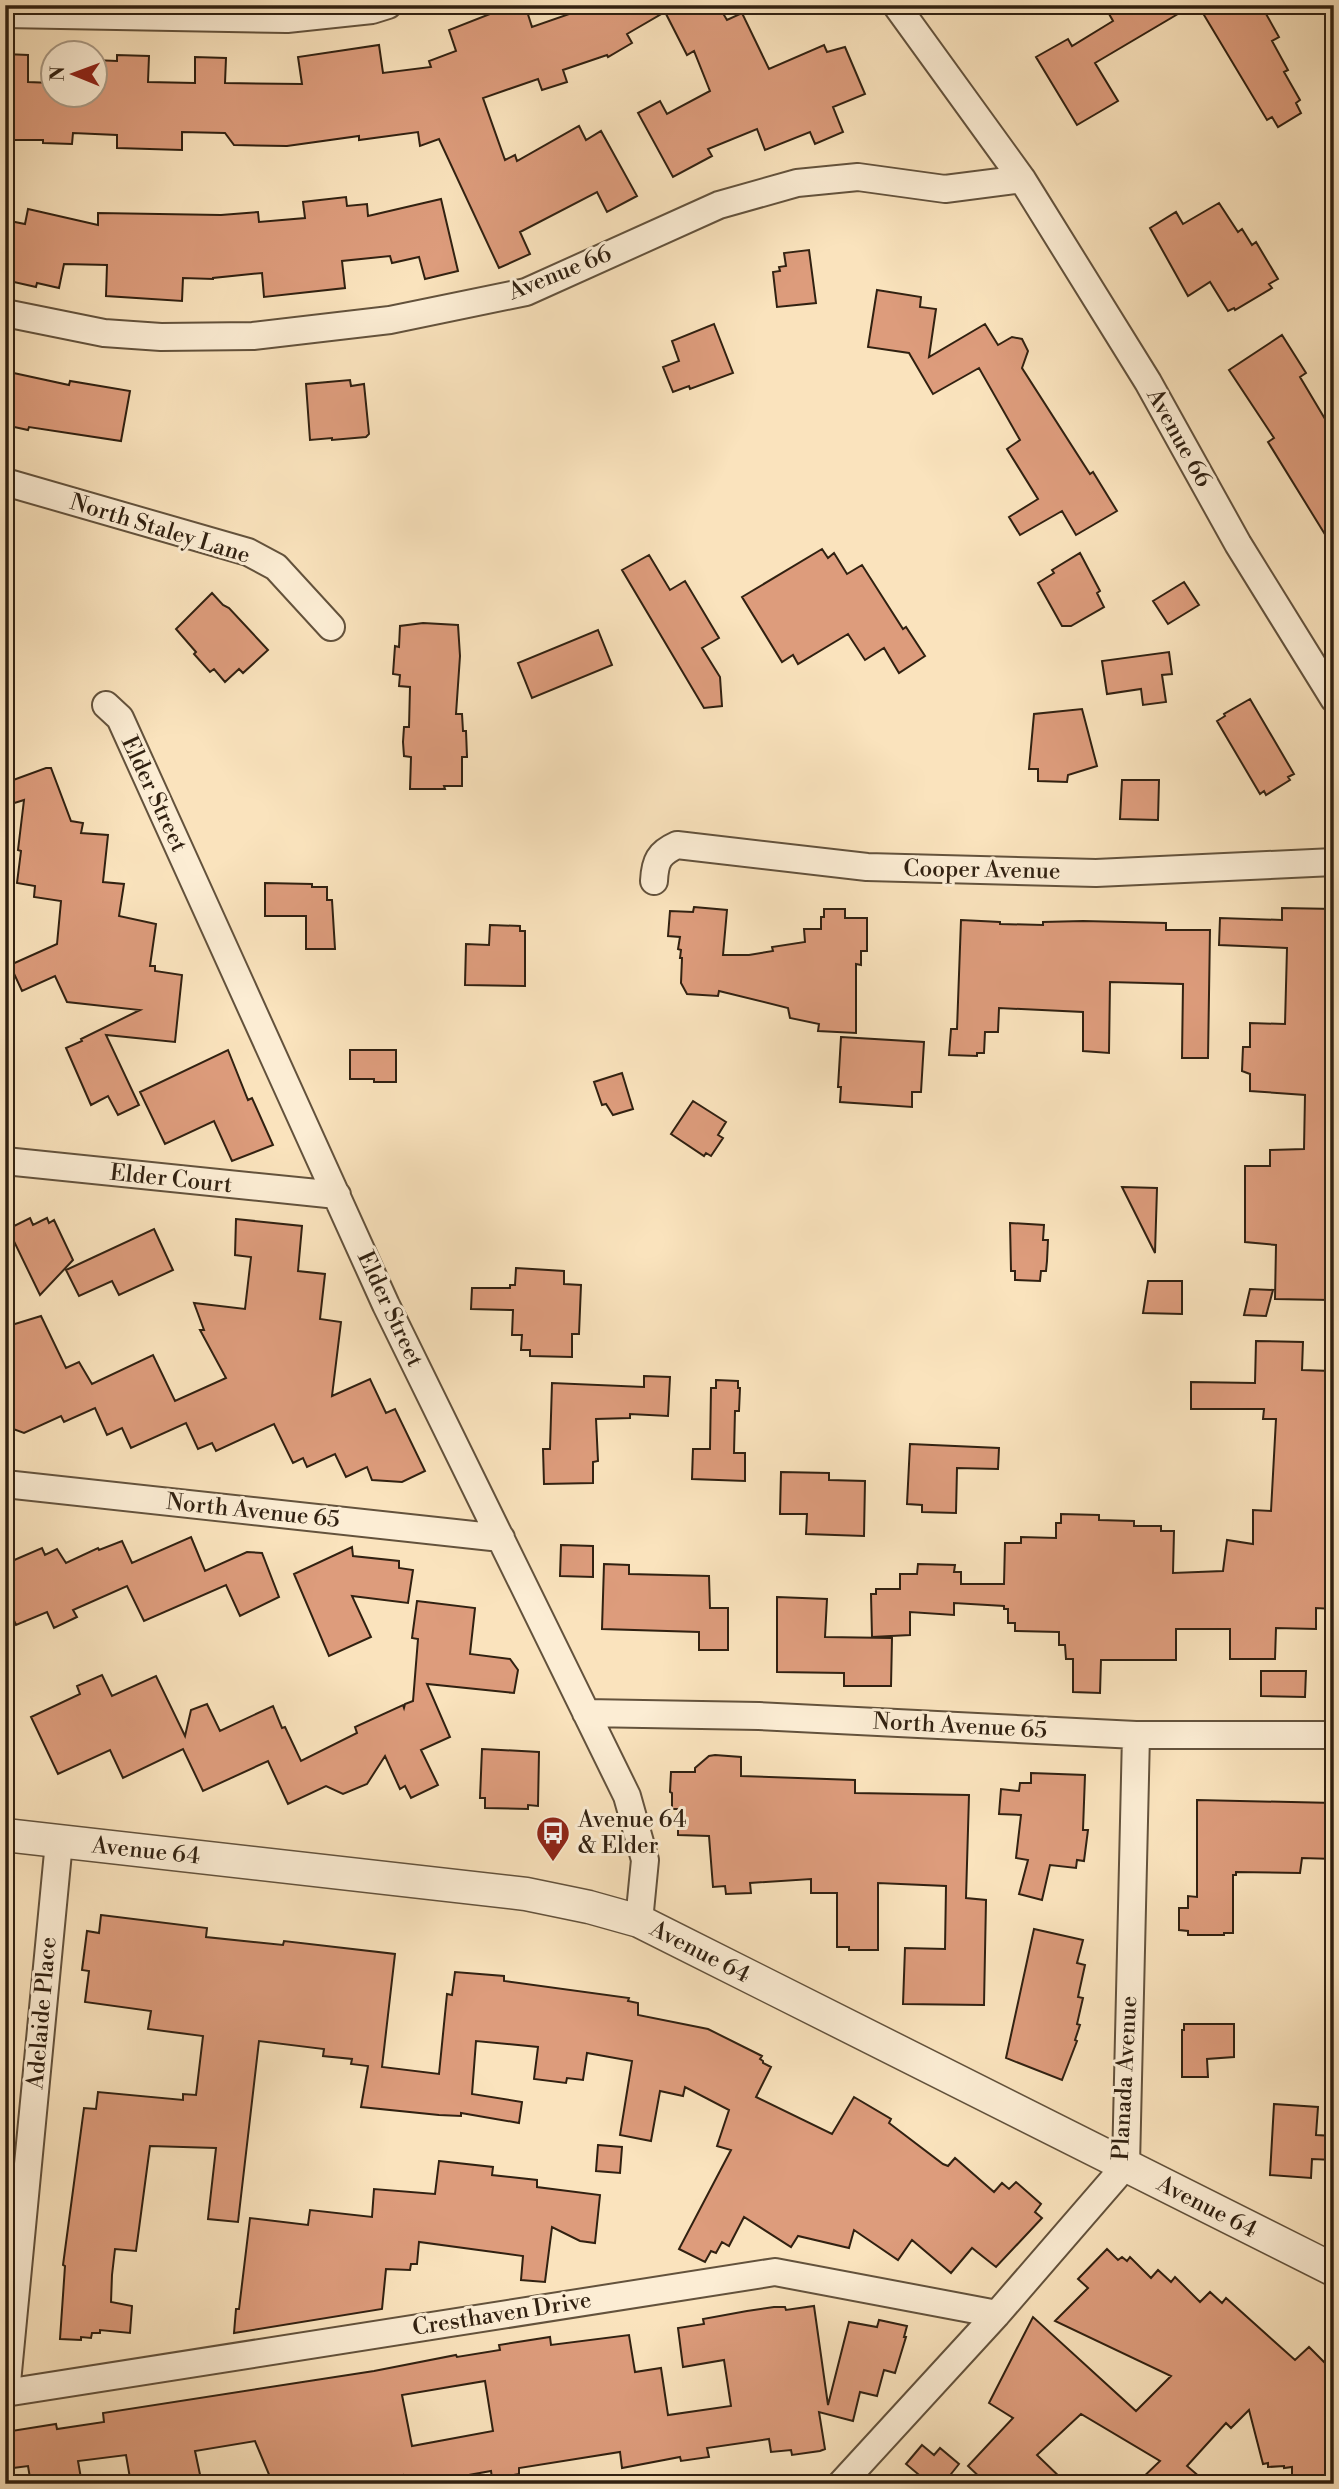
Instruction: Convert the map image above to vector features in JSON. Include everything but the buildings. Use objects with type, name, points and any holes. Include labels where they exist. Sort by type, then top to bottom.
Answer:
[{"type":"street","points":[[5,14],[287,19],[372,10],[388,5]]},
{"type":"street","name":"Avenue 66","points":[[896,5],[1022,179],[1148,382],[1238,544],[1334,699]]},
{"type":"street","name":"Avenue 66","points":[[5,313],[104,333],[161,337],[253,335],[390,320],[526,292],[719,205],[797,183],[858,177],[945,189],[1022,179]]},
{"type":"street","name":"North Staley Lane","points":[[5,482],[248,552],[276,567],[331,626]]},
{"type":"street","name":"Elder Street","points":[[106,705],[120,718],[386,1305],[627,1796],[645,1860],[639,1921]]},
{"type":"street","name":"Cooper Avenue","points":[[654,881],[654,868],[663,851],[677,845],[867,867],[1096,873],[1334,862]]},
{"type":"street","name":"Elder Court","points":[[5,1161],[337,1195]]},
{"type":"street","name":"North Avenue 65","points":[[5,1484],[500,1538]]},
{"type":"street","name":"North Avenue 65","points":[[586,1713],[759,1716],[1136,1735],[1334,1735]]},
{"type":"street","name":"Planada Avenue","points":[[841,2484],[997,2314],[1126,2165],[1136,1735]]},
{"type":"street","name":"Avenue 64","points":[[5,1835],[526,1894],[639,1921],[1126,2165],[1330,2271]]},
{"type":"street","name":"Adelaide Place","points":[[6,2393],[59,1842]]},
{"type":"street","name":"Cresthaven Drive","points":[[6,2393],[775,2272],[997,2314]]},
{"type":"place","name":"Avenue 64 & Elder","points":[[553,1863]]}]
